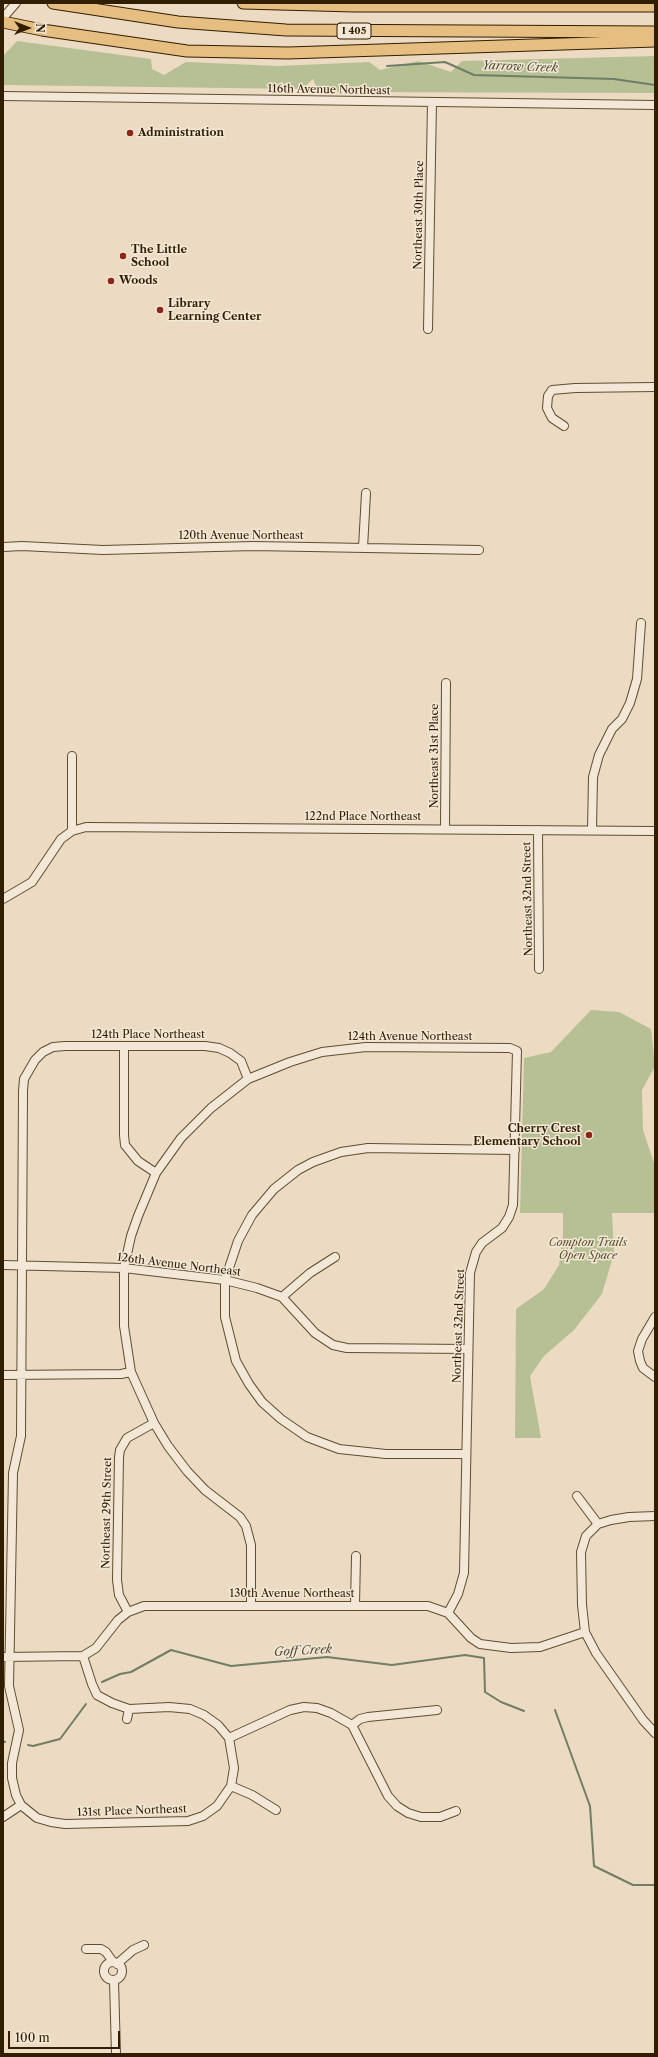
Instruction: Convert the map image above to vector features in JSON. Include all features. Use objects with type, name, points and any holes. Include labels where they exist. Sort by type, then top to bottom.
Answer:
[{"type":"highway","name":"I 405","points":[[54,3],[178,22],[286,30],[655,32]]},
{"type":"highway","points":[[245,3],[354,6],[655,6]]},
{"type":"highway","points":[[3,22],[42,30],[187,50],[280,53],[655,41]]},
{"type":"street","points":[[3,18],[16,3]]},
{"type":"street","name":"116th Avenue Northeast","points":[[3,96],[655,105]]},
{"type":"street","name":"Northeast 30th Place","points":[[428,329],[432,102]]},
{"type":"street","points":[[564,426],[552,418],[547,408],[548,396],[552,390],[575,388],[655,387]]},
{"type":"street","points":[[362,548],[366,493]]},
{"type":"street","name":"120th Avenue Northeast","points":[[3,547],[22,546],[103,550],[253,546],[479,550]]},
{"type":"street","points":[[592,830],[593,776],[602,748],[612,729],[622,719],[630,703],[637,679],[641,623]]},
{"type":"street","name":"Northeast 31st Place","points":[[445,829],[446,683]]},
{"type":"street","points":[[3,899],[32,882],[61,839],[72,831],[72,756]]},
{"type":"street","name":"122nd Place Northeast","points":[[72,831],[86,827],[109,826],[655,831]]},
{"type":"street","name":"Northeast 32nd Street","points":[[538,830],[540,969]]},
{"type":"street","points":[[124,1046],[125,1145],[138,1161],[156,1173],[131,1236],[124,1268],[124,1326],[131,1372],[154,1423],[168,1446],[187,1471],[206,1490],[240,1516],[246,1526],[251,1545],[251,1605]]},
{"type":"street","name":"124th Place Northeast","points":[[22,1265],[24,1079],[35,1060],[43,1052],[53,1048],[206,1046],[219,1048],[230,1053],[241,1061],[248,1079]]},
{"type":"street","name":"124th Avenue Northeast","points":[[156,1173],[182,1138],[206,1113],[248,1079],[290,1062],[322,1052],[346,1048],[402,1046],[510,1048],[518,1051]]},
{"type":"street","name":"Northeast 32nd Street","points":[[448,1614],[458,1594],[464,1573],[470,1273],[476,1252],[482,1243],[502,1228],[509,1217],[513,1205],[518,1051]]},
{"type":"street","points":[[466,1454],[360,1452],[338,1448],[307,1437],[281,1419],[262,1402],[249,1384],[236,1361],[225,1317],[225,1280],[238,1241],[252,1215],[274,1189],[298,1170],[313,1162],[341,1152],[368,1148],[515,1150]]},
{"type":"street","points":[[335,1257],[310,1273],[282,1298],[315,1333],[333,1345],[347,1348],[468,1349]]},
{"type":"street","name":"126th Avenue Northeast","points":[[3,1265],[124,1268],[225,1280],[256,1288],[282,1298]]},
{"type":"street","points":[[3,1817],[21,1805],[16,1795],[12,1778],[12,1763],[19,1730],[9,1686],[6,1657],[13,1473],[21,1436],[22,1265]]},
{"type":"street","points":[[655,1317],[642,1339],[638,1351],[643,1368],[655,1377]]},
{"type":"street","points":[[3,1375],[121,1374],[131,1372]]},
{"type":"street","name":"Northeast 29th Street","points":[[128,1612],[119,1595],[117,1580],[120,1450],[127,1438],[154,1423]]},
{"type":"street","points":[[577,1496],[598,1524]]},
{"type":"street","points":[[655,1516],[629,1516],[598,1524],[586,1536],[582,1552],[582,1605],[585,1632],[596,1653],[643,1720],[655,1733]]},
{"type":"street","points":[[355,1605],[356,1556]]},
{"type":"street","name":"130th Avenue Northeast","points":[[83,1656],[96,1648],[118,1620],[128,1612],[144,1606],[428,1606],[448,1614],[471,1638],[480,1644],[493,1647],[540,1647],[585,1632]]},
{"type":"street","points":[[6,1657],[83,1656],[92,1684],[98,1695],[112,1703],[129,1709],[169,1707],[190,1709],[204,1715],[218,1725],[229,1738],[284,1712],[304,1707],[317,1708],[331,1713],[352,1725],[388,1796],[397,1806],[408,1813],[421,1817],[440,1817],[456,1811]]},
{"type":"street","points":[[127,1719],[129,1709]]},
{"type":"street","points":[[352,1725],[360,1719],[368,1717],[437,1710]]},
{"type":"street","name":"131st Place Northeast","points":[[21,1805],[37,1818],[65,1824],[188,1821],[203,1816],[217,1806],[231,1786],[234,1768],[229,1738]]},
{"type":"street","points":[[231,1786],[252,1795],[276,1810]]},
{"type":"street","points":[[114,1981],[106,1978],[103,1972],[105,1966],[115,1963],[132,1950],[144,1945]]},
{"type":"street","points":[[86,1949],[101,1949],[121,1967],[122,1972],[119,1978],[114,1981]]},
{"type":"street","points":[[114,1981],[116,2054]]},
{"type":"green space","points":[[17,41],[151,59],[152,69],[164,75],[186,62],[278,66],[369,62],[380,70],[418,61],[451,72],[462,61],[655,56],[655,93],[319,92],[313,79],[302,89],[3,85],[3,56]]},
{"type":"green space","name":"Cherry Crest Elementary School","points":[[591,1010],[619,1012],[651,1029],[655,1066],[642,1090],[643,1130],[655,1166],[655,1213],[612,1213],[614,1253],[602,1294],[574,1330],[544,1356],[530,1376],[541,1438],[515,1438],[516,1309],[544,1289],[559,1265],[563,1237],[563,1213],[520,1213],[524,1058],[551,1052]]},
{"type":"waterway","name":"Yarrow Creek","points":[[387,66],[445,62],[474,75],[614,79],[655,85]]},
{"type":"waterway","name":"Goff Creek","points":[[102,1682],[120,1674],[131,1672],[171,1650],[231,1666],[327,1657],[392,1665],[465,1655],[484,1658],[485,1692],[501,1702],[524,1711]]},
{"type":"waterway","name":"Goff Creek","points":[[28,1745],[33,1746],[60,1739],[86,1704]]},
{"type":"waterway","name":"Goff Creek","points":[[555,1710],[590,1806],[594,1866],[633,1885],[655,1885]]},
{"type":"place","name":"Administration","points":[[130,133]]},
{"type":"place","name":"The Little School","points":[[123,256]]},
{"type":"place","name":"Woods","points":[[111,281]]},
{"type":"place","name":"Library Learning Center","points":[[160,310]]},
{"type":"place","name":"Cherry Crest Elementary School","points":[[589,1135]]},
{"type":"park label","name":"Compton Trails Open Space","points":[[588,1249]]}]
